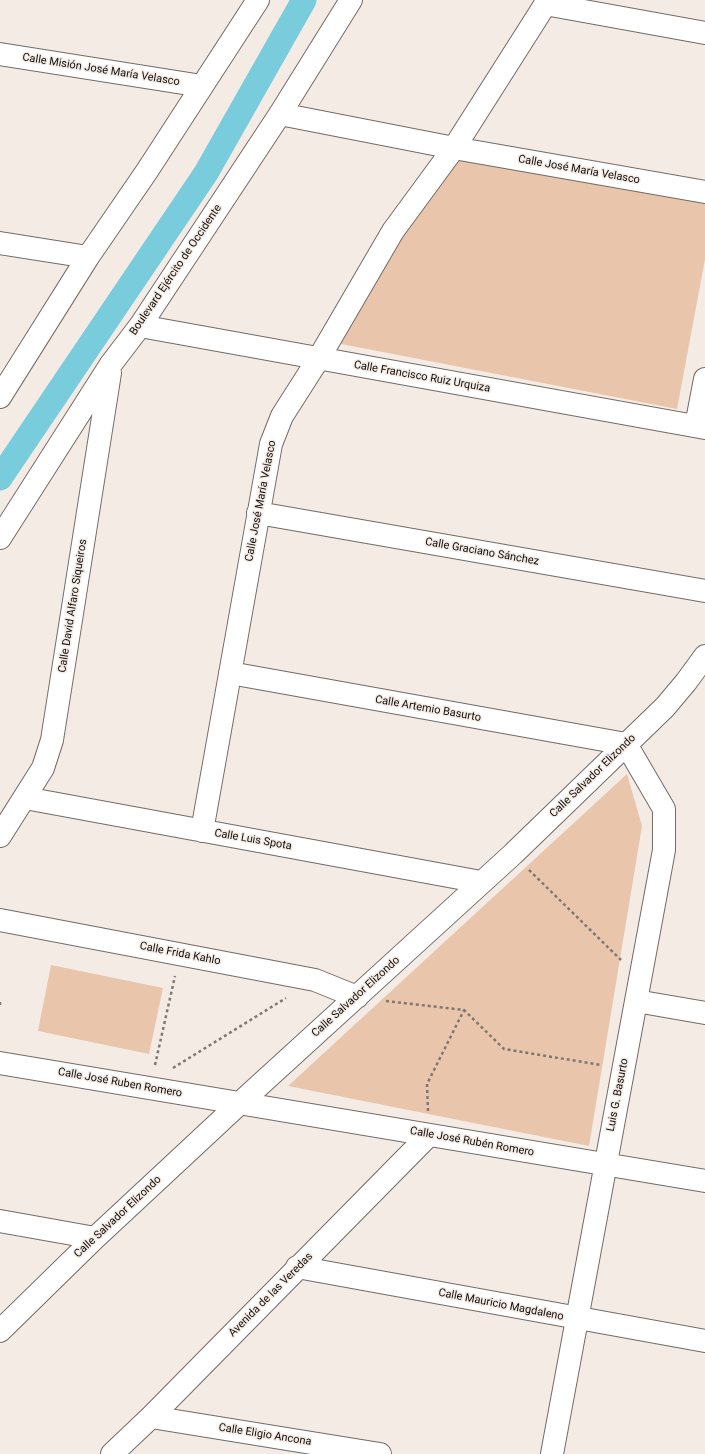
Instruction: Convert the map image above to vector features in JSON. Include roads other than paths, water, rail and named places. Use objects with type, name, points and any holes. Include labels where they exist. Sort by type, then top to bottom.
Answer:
[{"type":"street","points":[[0,397],[88,257],[258,0]]},
{"type":"street","name":"Boulevard Ejército de Occidente","points":[[0,538],[111,364],[140,326],[280,114],[350,0]]},
{"type":"street","points":[[546,2],[705,33]]},
{"type":"street","name":"Calle José María Velasco","points":[[202,831],[271,444],[282,416],[319,358],[394,230],[454,148],[546,2]]},
{"type":"street","name":"Calle Misión José María Velasco","points":[[0,54],[202,86]]},
{"type":"street","points":[[280,114],[454,148]]},
{"type":"street","name":"Calle José María Velasco","points":[[454,148],[705,192]]},
{"type":"street","points":[[0,243],[88,257]]},
{"type":"street","name":"Calle Francisco Ruiz Urquiza","points":[[140,326],[701,427]]},
{"type":"street","name":"Calle David Alfaro Siqueiros","points":[[0,836],[43,768],[52,740],[111,364]]},
{"type":"street","points":[[701,427],[705,379]]},
{"type":"street","name":"Calle Graciano Sánchez","points":[[258,513],[705,591]]},
{"type":"street","name":"Calle Salvador Elizondo","points":[[0,1331],[95,1238],[240,1103],[513,854],[665,707],[696,684],[705,656]]},
{"type":"street","name":"Calle Artemio Basurto","points":[[230,673],[626,744]]},
{"type":"street","name":"Luis G. Basurto","points":[[552,1454],[664,850],[664,809],[626,744]]},
{"type":"street","name":"Calle Luis Spota","points":[[25,798],[481,882]]},
{"type":"street","name":"Calle Frida Kahlo","points":[[0,920],[315,980],[357,997]]},
{"type":"street","points":[[636,1001],[705,1013]]},
{"type":"street","name":"Calle José Ruben Romero","points":[[0,1063],[240,1103]]},
{"type":"street","name":"Calle José Rubén Romero","points":[[240,1103],[705,1181]]},
{"type":"street","name":"Avenida de las Veredas","points":[[112,1454],[151,1417],[297,1267],[429,1135]]},
{"type":"street","points":[[0,1221],[95,1238]]},
{"type":"street","name":"Calle Mauricio Magdaleno","points":[[297,1267],[705,1341]]},
{"type":"street","name":"Calle Eligio Ancona","points":[[151,1417],[380,1454]]},
{"type":"waterway","points":[[0,478],[206,173],[304,0]]}]
